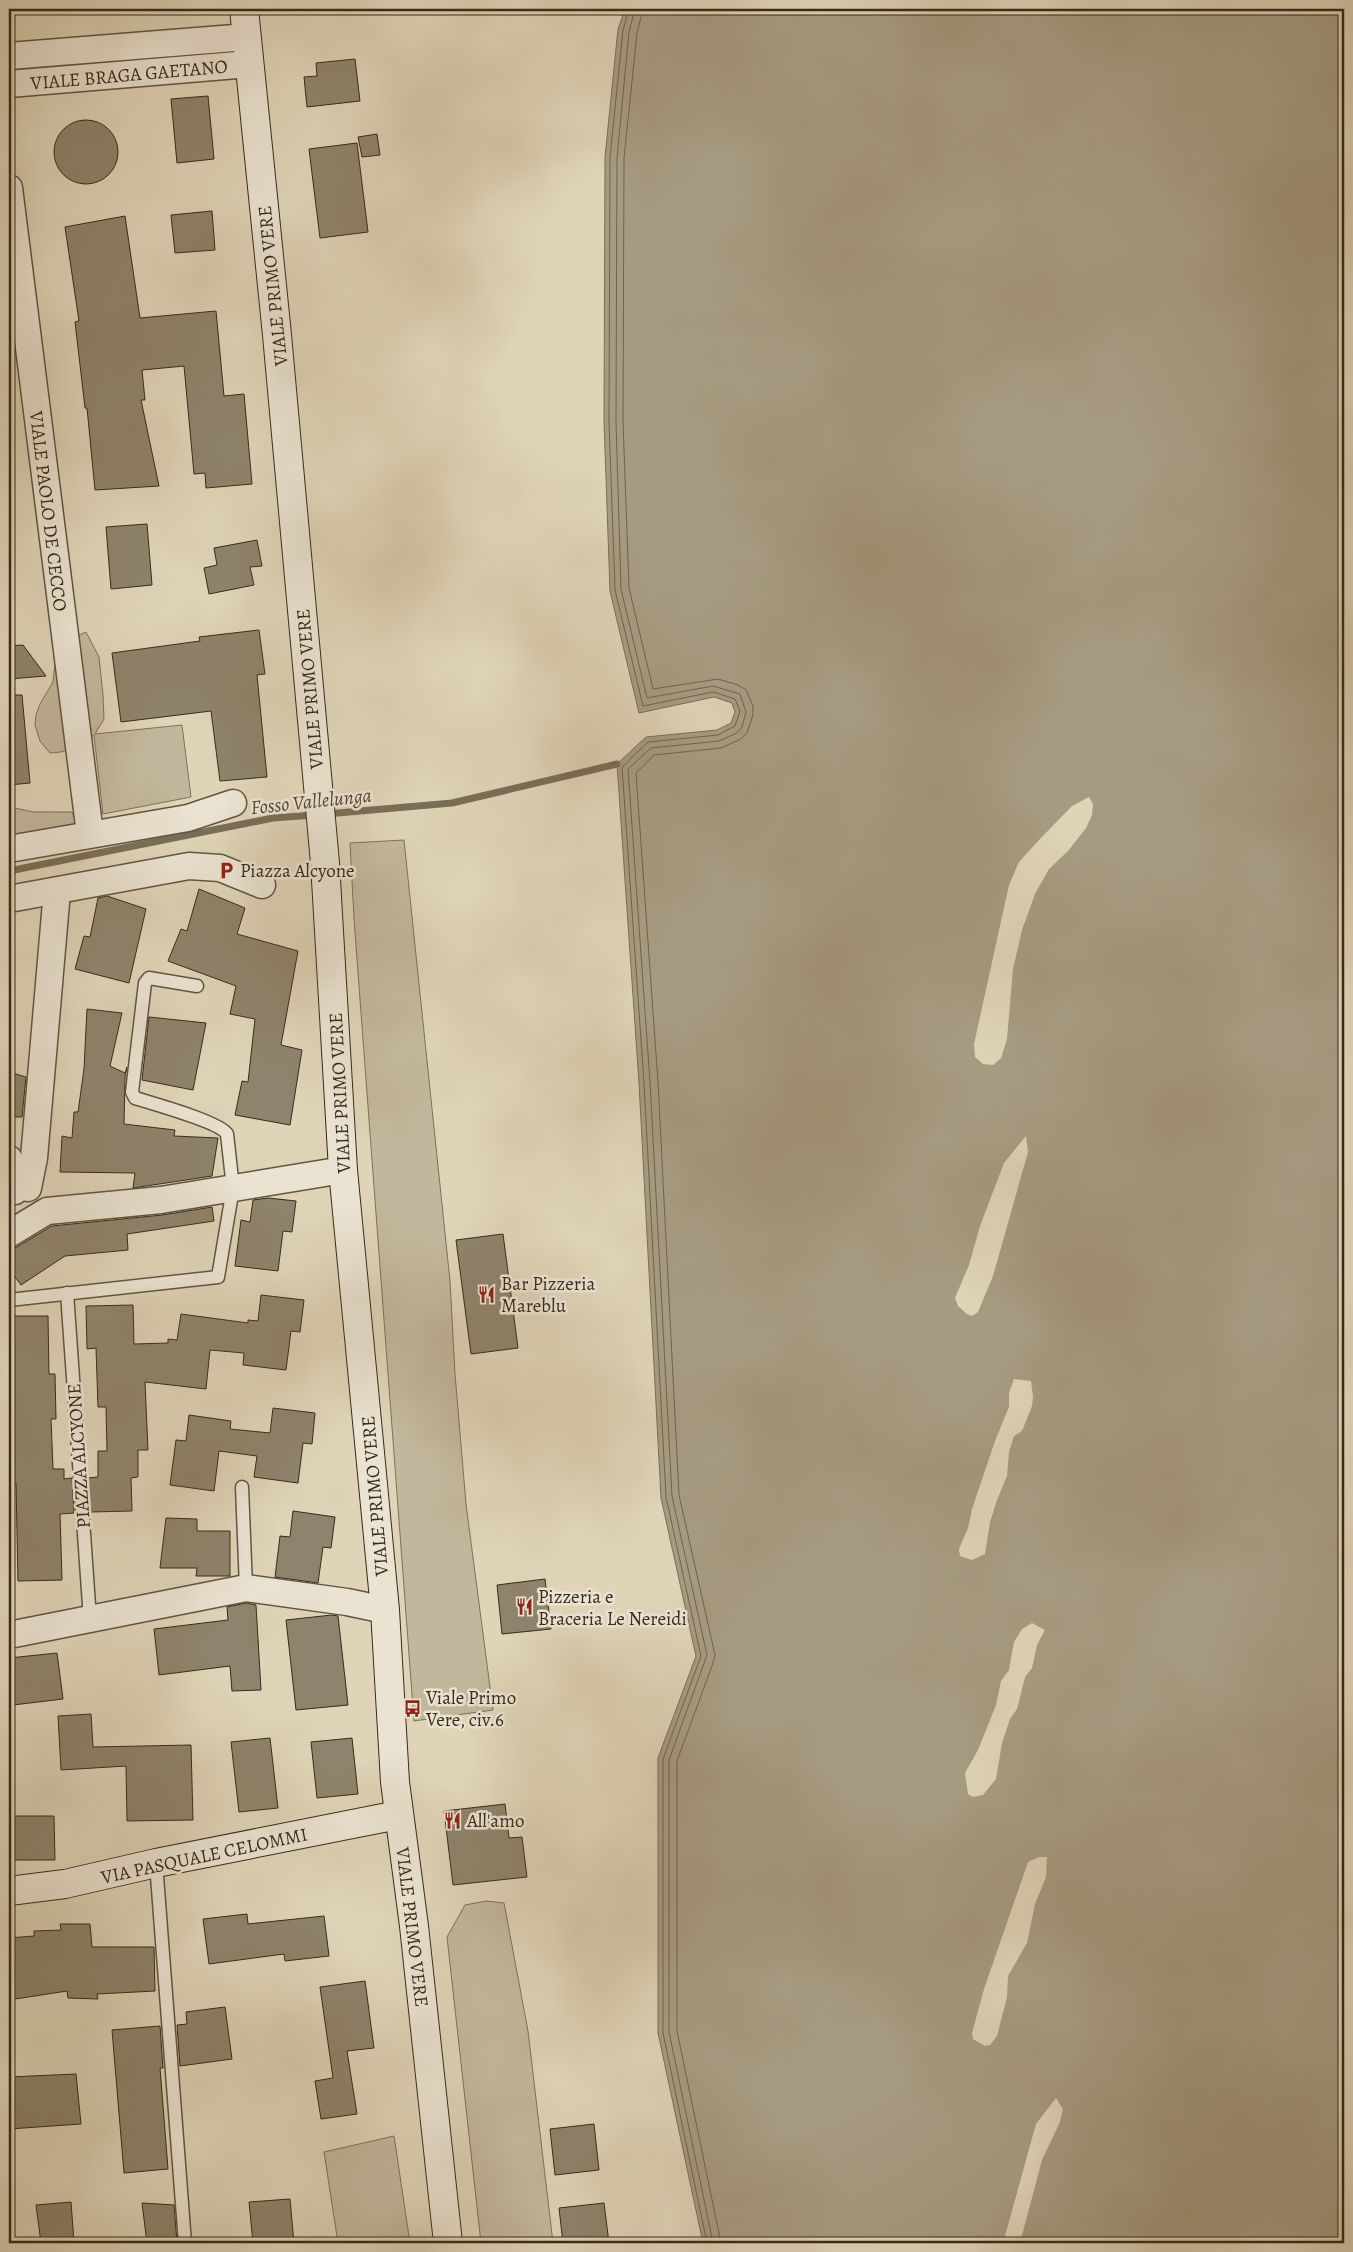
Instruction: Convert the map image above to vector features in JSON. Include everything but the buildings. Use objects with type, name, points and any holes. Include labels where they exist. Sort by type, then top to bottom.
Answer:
[{"type":"street","name":"VIALE PRIMO VERE","points":[[244,9],[277,335],[325,863],[343,1170],[385,1610],[398,1815],[414,1926],[448,2243]]},
{"type":"street","name":"VIALE BRAGA GAETANO","points":[[9,56],[247,37]]},
{"type":"street","name":"VIALE BRAGA GAETANO","points":[[9,84],[249,64]]},
{"type":"street","name":"VIALE PAOLO DE CECCO","points":[[9,188],[90,834]]},
{"type":"street","points":[[9,849],[188,818],[233,803]]},
{"type":"street","points":[[9,899],[189,866],[220,868],[262,885]]},
{"type":"street","points":[[17,1190],[34,1158],[57,891]]},
{"type":"street","points":[[9,1158],[17,1190]]},
{"type":"street","points":[[9,1234],[48,1211],[161,1200],[343,1170]]},
{"type":"street","points":[[17,1190],[43,1196],[48,1211]]},
{"type":"street","points":[[9,1635],[246,1588],[347,1602],[385,1610]]},
{"type":"street","name":"VIA PASQUALE CELOMMI","points":[[9,1891],[65,1884],[156,1863],[398,1815]]},
{"type":"lane","points":[[9,1300],[218,1277],[233,1188],[225,1131],[204,1121],[134,1098],[132,1092],[145,983],[149,978],[197,986]]},
{"type":"lane","name":"PIAZZA ALCYONE","points":[[67,1293],[90,1619]]},
{"type":"lane","points":[[242,1487],[246,1588]]},
{"type":"lane","points":[[156,1863],[185,2243]]},
{"type":"shaded area","points":[[86,632],[99,657],[103,695],[104,719],[95,734],[182,725],[191,797],[103,814],[94,735],[74,748],[56,753],[50,753],[40,741],[35,725],[36,715],[53,682],[56,653],[70,639]]},
{"type":"shaded area","points":[[9,807],[34,812],[72,812],[80,832],[9,845]]},
{"type":"shaded area","points":[[404,840],[450,1281],[455,1374],[466,1504],[493,1710],[414,1721],[354,919],[350,843]]},
{"type":"shaded area","points":[[486,1901],[504,1903],[528,2031],[553,2243],[481,2243],[447,1937],[465,1905]]},
{"type":"shaded area","points":[[394,2136],[410,2243],[338,2243],[324,2152]]},
{"type":"water","points":[[625,9],[1344,9],[1344,2243],[703,2243],[658,2033],[658,1758],[696,1656],[661,1498],[639,1083],[617,764],[646,737],[717,730],[731,723],[735,712],[732,703],[714,697],[639,713],[610,591],[604,422],[605,157],[618,29]]},
{"type":"pier","points":[[1089,797],[1093,804],[1092,815],[1086,828],[1068,851],[1049,869],[1035,894],[1022,930],[1013,969],[1007,1039],[1001,1058],[993,1065],[983,1064],[975,1057],[974,1044],[1009,885],[1019,862],[1039,840],[1072,806]]},
{"type":"pier","points":[[1026,1136],[1028,1152],[993,1276],[978,1312],[972,1316],[958,1306],[955,1298],[969,1265],[980,1226],[1004,1163]]},
{"type":"pier","points":[[1014,1379],[1031,1381],[1032,1406],[1022,1431],[1014,1436],[1009,1452],[1007,1476],[990,1522],[985,1554],[972,1560],[960,1556],[959,1549],[968,1528],[972,1509],[995,1441],[1009,1407],[1009,1393]]},
{"type":"pier","points":[[1032,1623],[1045,1630],[1037,1645],[1032,1668],[1025,1677],[1017,1709],[1010,1719],[1002,1743],[996,1779],[983,1795],[973,1797],[968,1794],[965,1773],[978,1750],[996,1705],[1001,1681],[1009,1670],[1014,1642],[1022,1629]]},
{"type":"pier","points":[[1039,1857],[1047,1857],[1046,1877],[1035,1904],[1027,1943],[1008,1976],[1007,1997],[997,2036],[990,2045],[985,2046],[973,2039],[972,2033],[984,1989],[1028,1862]]},
{"type":"pier","points":[[1056,2098],[1063,2109],[1060,2122],[1042,2160],[1020,2243],[1003,2243],[1036,2124]]},
{"type":"waterway","name":"Fosso Vallelunga","points":[[326,814],[452,803],[617,764]]},
{"type":"waterway","name":"Fosso Vallelunga","points":[[9,871],[273,818],[315,815]]},
{"type":"place","name":"Piazza Alcyone","points":[[226,870]]},
{"type":"place","name":"Bar Pizzeria Mareblu","points":[[487,1294]]},
{"type":"place","name":"Pizzeria e Braceria Le Nereidi","points":[[524,1607]]},
{"type":"place","name":"Viale Primo Vere, civ.6","points":[[412,1708]]},
{"type":"place","name":"All'amo","points":[[453,1820]]}]
